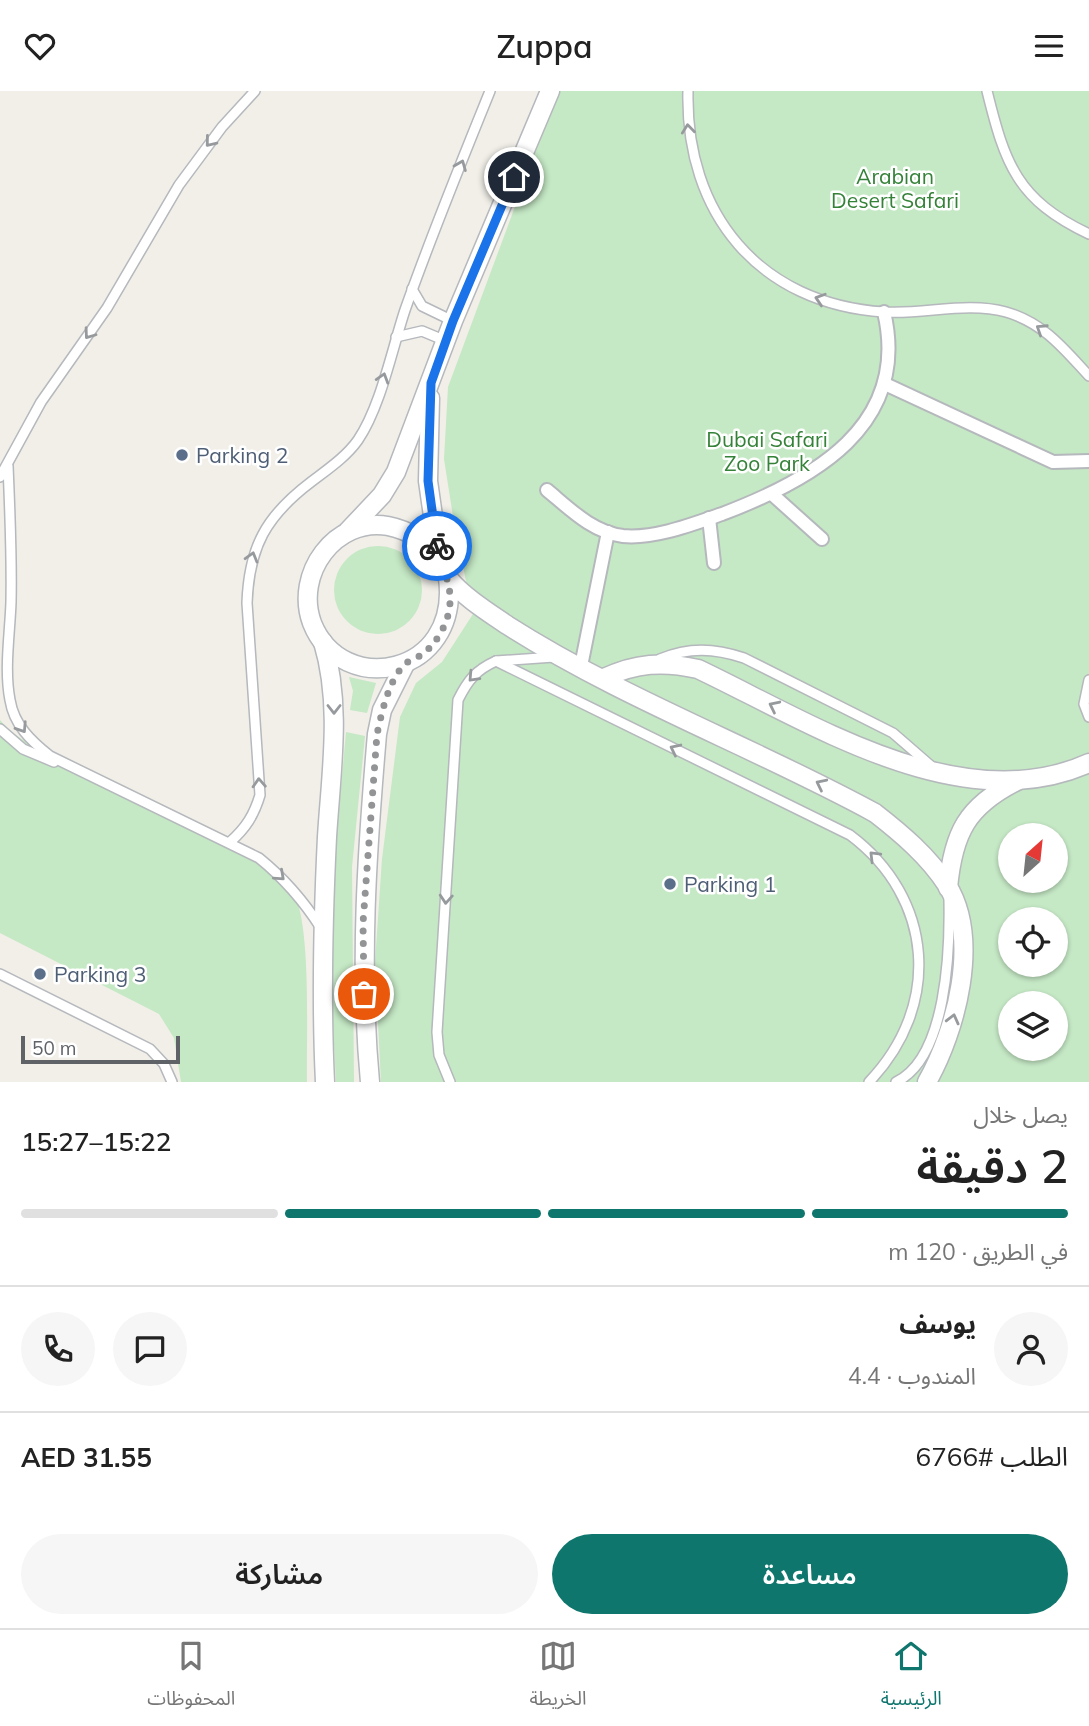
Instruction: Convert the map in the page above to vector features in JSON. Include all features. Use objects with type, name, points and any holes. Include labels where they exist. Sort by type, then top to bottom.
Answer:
[{"type":"street","points":[[326,1082],[323,931],[334,704],[333,683],[323,642],[313,624],[307,603],[309,582],[316,563],[329,546],[374,505],[396,472],[453,321],[550,91]]},
{"type":"street","points":[[547,490],[581,518],[608,532],[638,536],[709,518],[773,495],[809,474],[842,448],[869,416],[885,384],[890,352],[884,312]]},
{"type":"street","points":[[323,642],[340,657],[360,666],[383,669],[405,664],[423,653],[438,638],[447,619],[450,599],[448,578],[439,558],[428,481],[431,383]]},
{"type":"street","points":[[885,384],[1054,462],[1089,461]]},
{"type":"street","points":[[773,495],[822,539]]},
{"type":"street","points":[[709,518],[714,563]]},
{"type":"street","points":[[345,533],[366,527],[387,526],[416,537],[439,558]]},
{"type":"street","points":[[581,666],[608,532]]},
{"type":"street","points":[[448,578],[506,624],[563,657],[875,813],[903,834],[948,888],[959,921],[963,956],[951,1026],[927,1082]]},
{"type":"street","points":[[604,678],[626,668],[650,663],[698,669],[856,747],[900,764],[941,773],[982,778],[1024,778],[1062,773],[1089,763]]},
{"type":"street","points":[[370,1082],[364,1018],[363,923],[377,734],[382,710],[405,664]]},
{"type":"street","points":[[948,888],[951,852],[966,819],[992,794],[1024,778]]},
{"type":"lane","points":[[0,477],[8,467],[41,403],[107,308],[172,195],[197,159],[255,91]]},
{"type":"lane","points":[[230,842],[244,829],[254,813],[260,795],[249,667],[247,603],[251,560],[266,526],[279,509],[345,455],[359,439],[372,410],[412,289],[490,91]]},
{"type":"lane","points":[[688,91],[687,123],[692,160],[705,195],[723,227],[748,255],[777,279],[811,297],[846,308],[884,312],[973,307],[1006,312],[1037,325],[1063,345],[1089,376]]},
{"type":"lane","points":[[987,91],[1000,145],[1012,171],[1031,196],[1061,221],[1089,234]]},
{"type":"lane","points":[[412,289],[422,306],[453,321]]},
{"type":"lane","points":[[396,337],[422,331],[446,341]]},
{"type":"lane","points":[[8,467],[11,554],[10,700],[17,722],[31,741],[50,756],[259,858],[284,879],[306,904],[323,931]]},
{"type":"lane","points":[[650,663],[694,649],[719,650],[744,658],[893,733],[941,773]]},
{"type":"lane","points":[[450,1082],[439,1055],[437,1032],[458,700],[466,683],[479,669],[496,661],[563,657]]},
{"type":"lane","points":[[496,661],[850,835],[887,869],[901,890],[910,913],[917,937],[919,974],[911,1011],[900,1041],[869,1082]]},
{"type":"lane","points":[[1089,680],[1084,704],[1089,717]]},
{"type":"lane","points":[[0,729],[6,736],[42,759],[71,765]]},
{"type":"lane","points":[[896,1082],[920,1062],[930,1042],[941,1005],[948,953],[948,888]]},
{"type":"lane","points":[[0,974],[150,1049],[164,1064],[172,1082]]},
{"type":"green space","name":"Dubai Safari Zoo Park","points":[[558,91],[1089,91],[1089,1082],[381,1082],[375,962],[382,859],[400,717],[416,683],[442,662],[473,614],[444,459],[448,387]]},
{"type":"green space","points":[[378,546],[395,550],[409,559],[418,573],[422,590],[418,607],[409,621],[395,630],[378,634],[361,630],[347,621],[338,607],[334,590],[338,573],[347,559],[361,550]]},
{"type":"green space","points":[[349,677],[376,683],[367,713],[350,710],[353,691]]},
{"type":"green space","points":[[0,720],[19,737],[42,751],[166,813],[259,864],[281,879],[293,892],[299,907],[306,955],[307,1082],[181,1082],[174,1038],[159,1014],[0,933]]},
{"type":"green space","points":[[346,732],[365,736],[352,867],[354,1082],[336,1082],[330,971],[333,876]]},
{"type":"way so far","points":[[364,994],[363,923],[377,734],[382,710],[405,664],[423,653],[438,638],[447,619],[450,599],[448,578],[437,546]]},
{"type":"place","name":"Parking 2","points":[[182,455]]},
{"type":"place","name":"Parking 1","points":[[670,884]]},
{"type":"place","name":"Parking 3","points":[[40,974]]},
{"type":"route","points":[[437,546],[428,481],[431,383],[453,321],[514,177]]},
{"type":"park label","name":"Arabian Desert Safari","points":[[895,188]]}]
